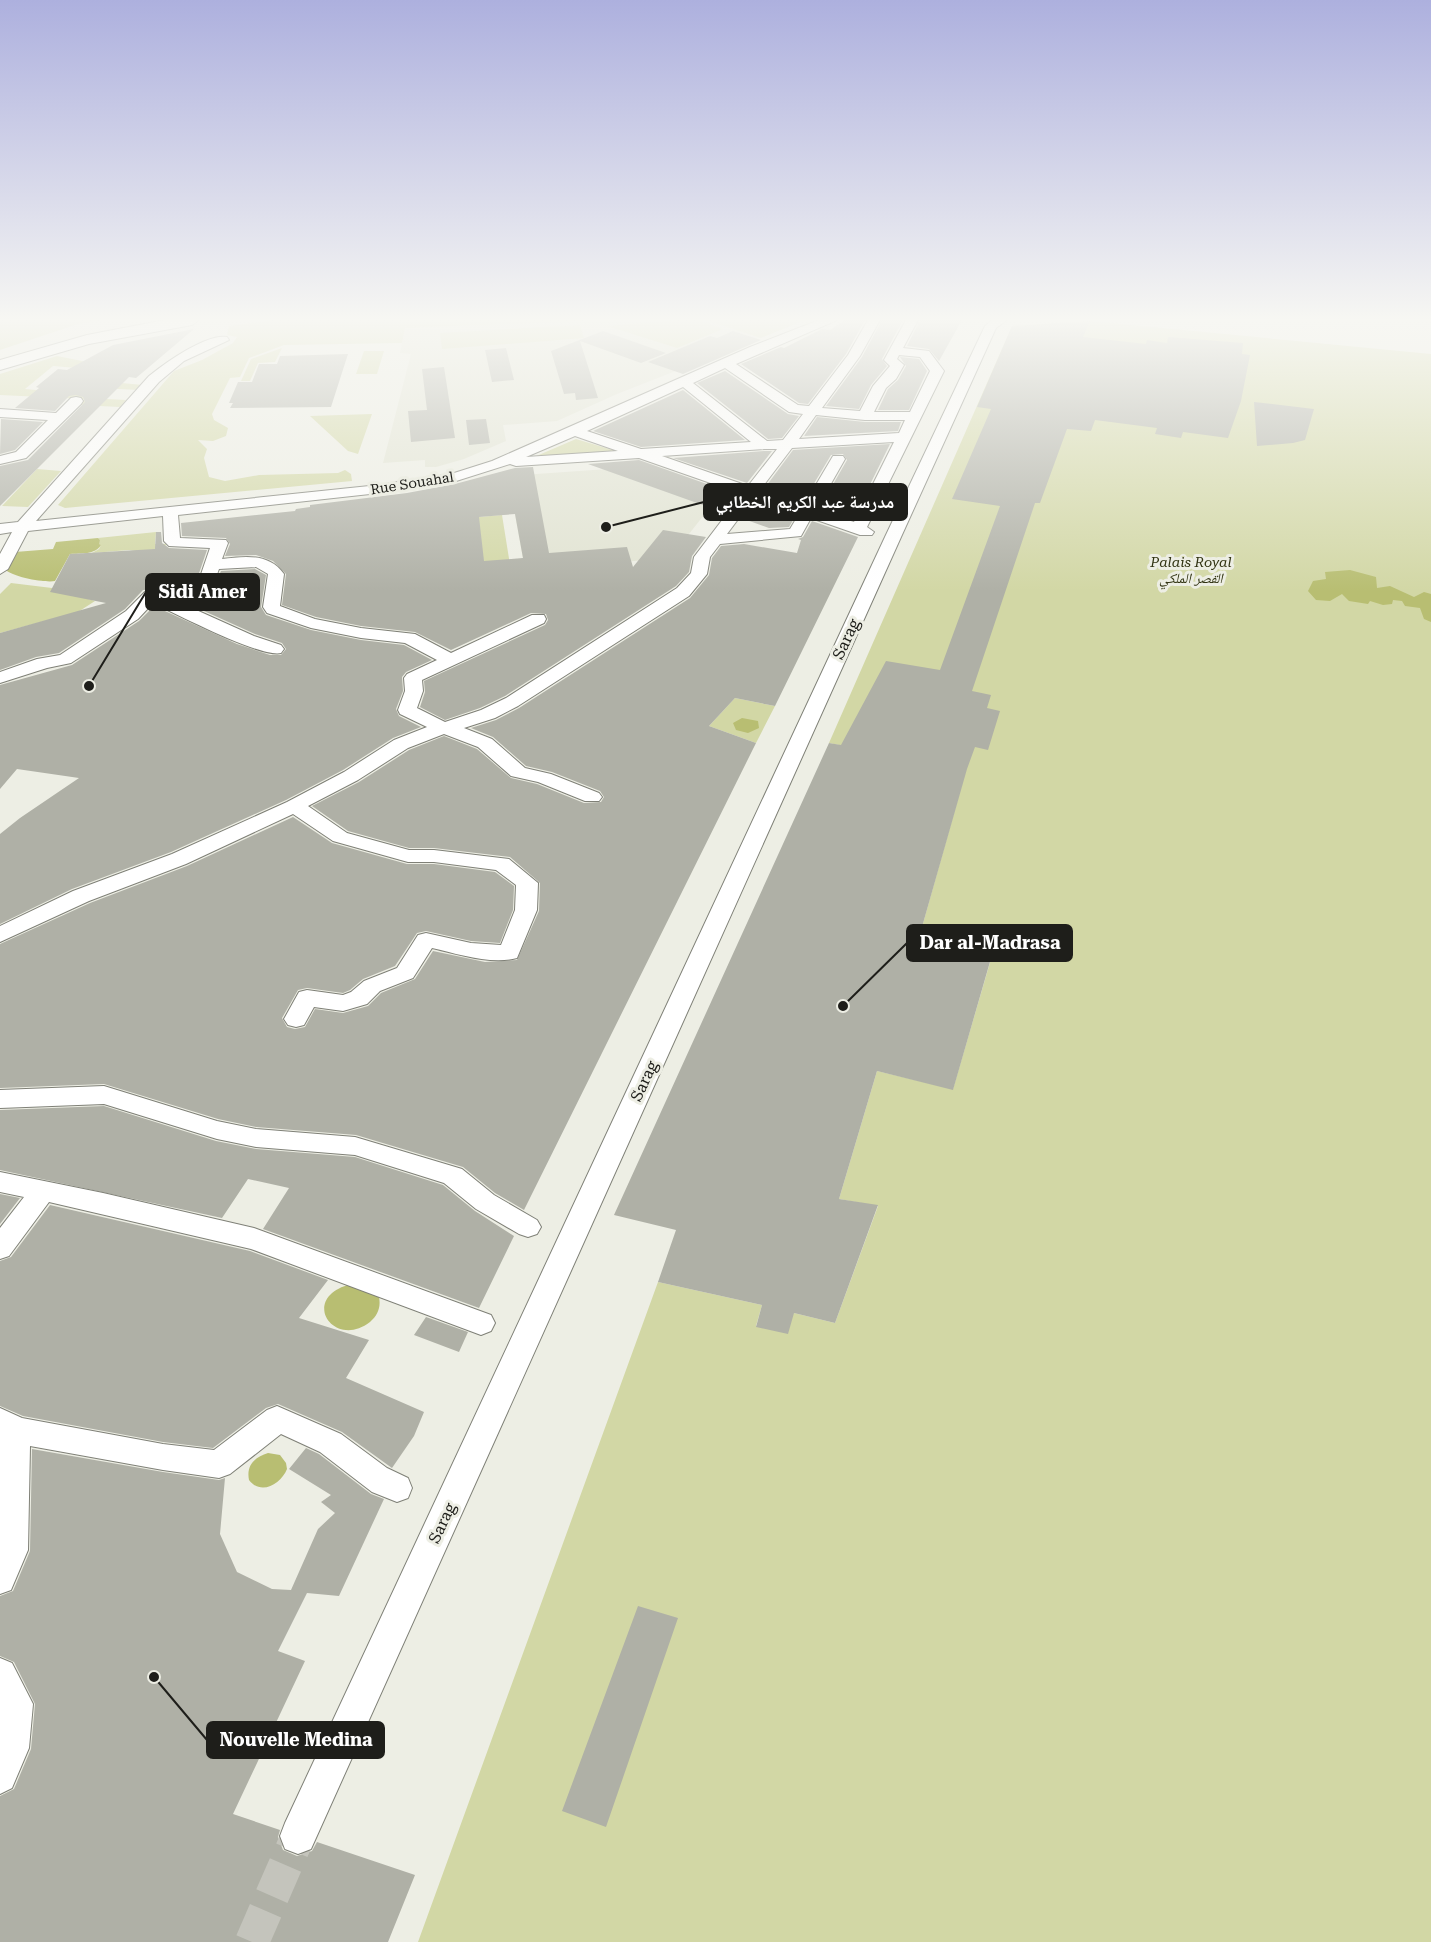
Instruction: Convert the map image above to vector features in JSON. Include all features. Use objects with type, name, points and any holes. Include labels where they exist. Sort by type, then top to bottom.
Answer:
[{"type":"street","points":[[0,460],[21,455],[66,411]]},
{"type":"street","points":[[0,569],[23,526],[127,411]]},
{"type":"street","name":"Rue Souahal","points":[[0,529],[428,483],[453,478],[497,464],[620,411]]},
{"type":"street","points":[[720,411],[764,445]]},
{"type":"street","points":[[801,411],[865,416],[915,416]]},
{"type":"street","points":[[0,935],[81,896],[178,859],[294,806],[351,776],[401,744],[488,714],[512,702],[683,592],[699,574],[702,557],[814,411]]},
{"type":"street","points":[[865,416],[868,411]]},
{"type":"street","points":[[575,431],[862,531],[918,411]]},
{"type":"street","name":"Sarag","points":[[298,1836],[956,411]]},
{"type":"street","points":[[0,413],[60,417]]},
{"type":"street","points":[[497,464],[904,437]]},
{"type":"street","points":[[715,540],[795,532],[838,459]]},
{"type":"street","points":[[0,678],[43,663],[65,659],[132,615],[151,596],[191,595],[205,586],[220,543],[175,543],[172,541],[170,511]]},
{"type":"street","points":[[212,565],[258,562],[267,564],[276,574],[271,607],[273,609],[311,623],[361,633],[409,638],[448,659]]},
{"type":"street","points":[[151,596],[248,640],[275,649]]},
{"type":"street","points":[[538,619],[448,659],[413,678],[414,691],[407,710],[443,728],[485,743],[518,772],[544,778],[592,797]]},
{"type":"street","points":[[294,806],[340,837],[408,856],[434,856],[502,864],[527,883],[526,910],[509,953],[471,950],[426,940],[405,972],[372,986],[359,998],[343,1003],[307,998],[296,1019]]},
{"type":"street","points":[[0,1100],[104,1095],[217,1130],[256,1138],[355,1146],[453,1176],[485,1202],[528,1227]]},
{"type":"street","points":[[0,1182],[103,1203],[254,1239],[481,1323]]},
{"type":"street","points":[[0,1248],[44,1191]]},
{"type":"street","points":[[9,1425],[163,1457],[219,1464],[277,1419],[309,1431],[346,1454],[383,1484],[397,1488]]},
{"type":"street","points":[[0,1579],[12,1550],[15,1440],[9,1425]]},
{"type":"street","points":[[0,1676],[16,1704],[12,1748],[0,1776]]},
{"type":"shaded area","points":[[396,411],[580,411],[557,421],[503,425],[506,441],[464,459],[436,467],[425,467],[425,460],[383,463]]},
{"type":"shaded area","points":[[636,467],[719,496],[670,558],[525,570],[508,476]]},
{"type":"green space","points":[[140,411],[214,411],[214,420],[228,428],[226,436],[213,441],[198,440],[207,449],[204,458],[209,477],[225,481],[259,475],[338,473],[345,470],[351,474],[352,481],[65,508],[58,505]]},
{"type":"green space","name":"Palais Royal القصر الملكي","points":[[975,411],[1431,411],[1431,1942],[418,1942],[658,1282],[762,1305],[756,1326],[794,1313],[835,1323],[878,1206],[839,1199],[877,1071],[953,1089],[996,942],[922,927],[966,770],[829,743]]},
{"type":"green space","points":[[372,414],[358,454],[348,451],[310,416]]},
{"type":"green space","points":[[576,439],[616,451],[534,457]]},
{"type":"green space","points":[[37,469],[61,471],[28,507],[2,506]]},
{"type":"green space","points":[[502,515],[511,571],[435,578],[423,522]]},
{"type":"green space","points":[[156,532],[155,544],[166,544],[162,555],[129,550],[92,553],[101,545],[98,544],[100,540],[98,538]]},
{"type":"green space","points":[[98,538],[101,545],[95,550],[70,554],[55,581],[29,579],[6,570],[15,552],[53,549],[56,542]]},
{"type":"green space","points":[[1350,570],[1376,577],[1377,588],[1390,586],[1414,597],[1424,592],[1431,594],[1431,622],[1424,619],[1420,608],[1405,606],[1402,601],[1393,600],[1392,604],[1383,605],[1370,601],[1368,604],[1349,601],[1342,594],[1330,601],[1316,600],[1308,591],[1313,581],[1326,579],[1325,572]]},
{"type":"green space","points":[[11,583],[52,588],[95,601],[78,612],[0,633],[0,594]]},
{"type":"green space","points":[[735,698],[775,706],[756,743],[709,726]]},
{"type":"green space","points":[[742,718],[758,721],[759,728],[748,733],[736,730],[733,723]]},
{"type":"green space","points":[[351,1284],[379,1297],[380,1304],[377,1314],[370,1322],[357,1329],[344,1330],[334,1326],[327,1319],[324,1310],[327,1300],[335,1291]]},
{"type":"green space","points":[[268,1453],[280,1455],[287,1469],[276,1483],[265,1488],[259,1487],[249,1480],[250,1466],[255,1459]]},
{"type":"building","points":[[77,411],[95,411],[0,506],[0,466],[28,460]]},
{"type":"building","points":[[408,411],[451,411],[455,438],[411,442]]},
{"type":"building","points":[[638,411],[709,411],[745,440],[641,447],[593,431]]},
{"type":"building","points":[[732,411],[783,411],[799,416],[782,438],[768,439]]},
{"type":"building","points":[[990,411],[1238,411],[1228,438],[1183,432],[1181,438],[1155,434],[1157,428],[1095,420],[1091,431],[1067,429],[1040,503],[1035,503],[972,691],[991,695],[987,708],[1000,711],[988,750],[975,747],[967,769],[922,927],[996,941],[953,1090],[877,1071],[839,1199],[878,1205],[835,1323],[794,1313],[788,1334],[756,1327],[762,1305],[658,1282],[676,1230],[614,1215],[829,743],[841,745],[886,661],[940,670],[1000,506],[952,499]]},
{"type":"building","points":[[1255,411],[1314,411],[1305,440],[1257,446]]},
{"type":"building","points":[[817,417],[865,422],[901,422],[898,431],[804,436]]},
{"type":"building","points":[[1,419],[43,422],[15,450],[0,454]]},
{"type":"building","points":[[486,419],[490,443],[469,445],[466,420]]},
{"type":"building","points":[[890,444],[853,519],[819,509],[847,460],[843,454],[831,455],[803,502],[764,489],[793,450]]},
{"type":"building","points":[[772,451],[747,483],[673,458]]},
{"type":"building","points":[[639,460],[738,495],[725,513],[588,464]]},
{"type":"building","points":[[533,467],[549,553],[627,547],[633,567],[663,530],[706,537],[692,556],[689,572],[676,586],[505,696],[480,708],[445,720],[420,707],[425,692],[424,681],[545,625],[548,620],[546,614],[531,613],[451,650],[415,632],[361,626],[316,617],[282,605],[286,574],[273,561],[256,555],[225,556],[230,544],[226,538],[182,536],[181,523],[295,511],[310,507],[310,505],[407,493],[455,484],[515,468]],"holes":[[[515,514],[523,558],[484,561],[479,517]]]},
{"type":"building","points":[[755,501],[796,515],[789,527],[769,528],[741,518]]},
{"type":"building","points":[[812,521],[858,537],[775,706],[735,698],[709,726],[756,743],[524,1210],[495,1193],[463,1167],[356,1135],[256,1127],[218,1119],[104,1084],[0,1088],[0,944],[90,903],[187,866],[293,817],[332,843],[407,864],[434,864],[495,872],[514,886],[513,910],[500,943],[471,941],[426,931],[417,933],[395,966],[363,979],[350,990],[343,993],[307,988],[298,990],[282,1018],[287,1027],[295,1029],[305,1027],[315,1009],[343,1013],[368,1006],[381,993],[415,979],[433,951],[485,962],[517,960],[539,911],[540,883],[510,857],[434,848],[409,848],[348,831],[312,806],[359,782],[409,750],[444,736],[477,749],[511,778],[537,784],[584,803],[601,802],[604,797],[600,791],[552,772],[526,766],[493,737],[471,728],[496,720],[519,708],[690,598],[709,575],[712,558],[721,546],[744,544],[797,553],[801,540],[798,539],[803,537]]},
{"type":"building","points":[[156,532],[161,532],[162,543],[169,548],[207,550],[196,582],[186,588],[143,590],[125,609],[59,653],[36,657],[0,670],[0,633],[106,603],[50,592],[70,554],[155,549]]},
{"type":"building","points":[[255,569],[266,575],[261,607],[266,615],[311,630],[361,640],[404,645],[432,660],[406,672],[402,677],[403,691],[396,709],[399,716],[421,727],[393,738],[343,770],[286,800],[171,852],[72,889],[0,924],[0,834],[79,778],[17,769],[0,789],[0,685],[72,665],[139,621],[154,606],[237,644],[270,655],[281,655],[286,649],[282,643],[255,634],[184,602],[205,596],[214,586],[221,571]]},
{"type":"building","points":[[104,1106],[216,1141],[256,1149],[355,1157],[443,1185],[475,1211],[514,1236],[479,1308],[263,1229],[289,1188],[248,1179],[222,1218],[0,1170],[0,1110]]},
{"type":"building","points":[[0,1194],[20,1198],[0,1224]]},
{"type":"building","points":[[50,1205],[250,1251],[328,1280],[299,1318],[369,1340],[346,1378],[424,1412],[414,1436],[392,1468],[342,1432],[278,1404],[266,1408],[213,1448],[163,1442],[23,1416],[0,1406],[0,1261],[11,1257]]},
{"type":"building","points":[[426,1317],[468,1332],[459,1352],[414,1335]]},
{"type":"building","points":[[306,1448],[319,1454],[371,1494],[384,1499],[339,1596],[307,1593],[278,1651],[305,1661],[233,1814],[280,1830],[278,1837],[283,1850],[297,1856],[312,1851],[317,1842],[415,1875],[388,1942],[0,1942],[0,1796],[14,1789],[31,1749],[35,1704],[14,1662],[0,1656],[0,1596],[13,1591],[30,1551],[32,1449],[163,1472],[219,1480],[225,1478],[220,1534],[237,1572],[272,1589],[291,1590],[318,1529],[335,1513],[321,1502],[331,1495],[289,1469]]},
{"type":"building","points":[[638,1606],[678,1618],[606,1827],[562,1811]]},
{"type":"tunnel","points":[[252,1942],[298,1836]]},
{"type":"place","name":"مدرسة عبد الكريم الخطابي","points":[[606,527]]},
{"type":"place","name":"Sidi Amer","points":[[89,686]]},
{"type":"place","name":"Dar al-Madrasa","points":[[843,1006]]},
{"type":"place","name":"Nouvelle Medina","points":[[154,1677]]}]
